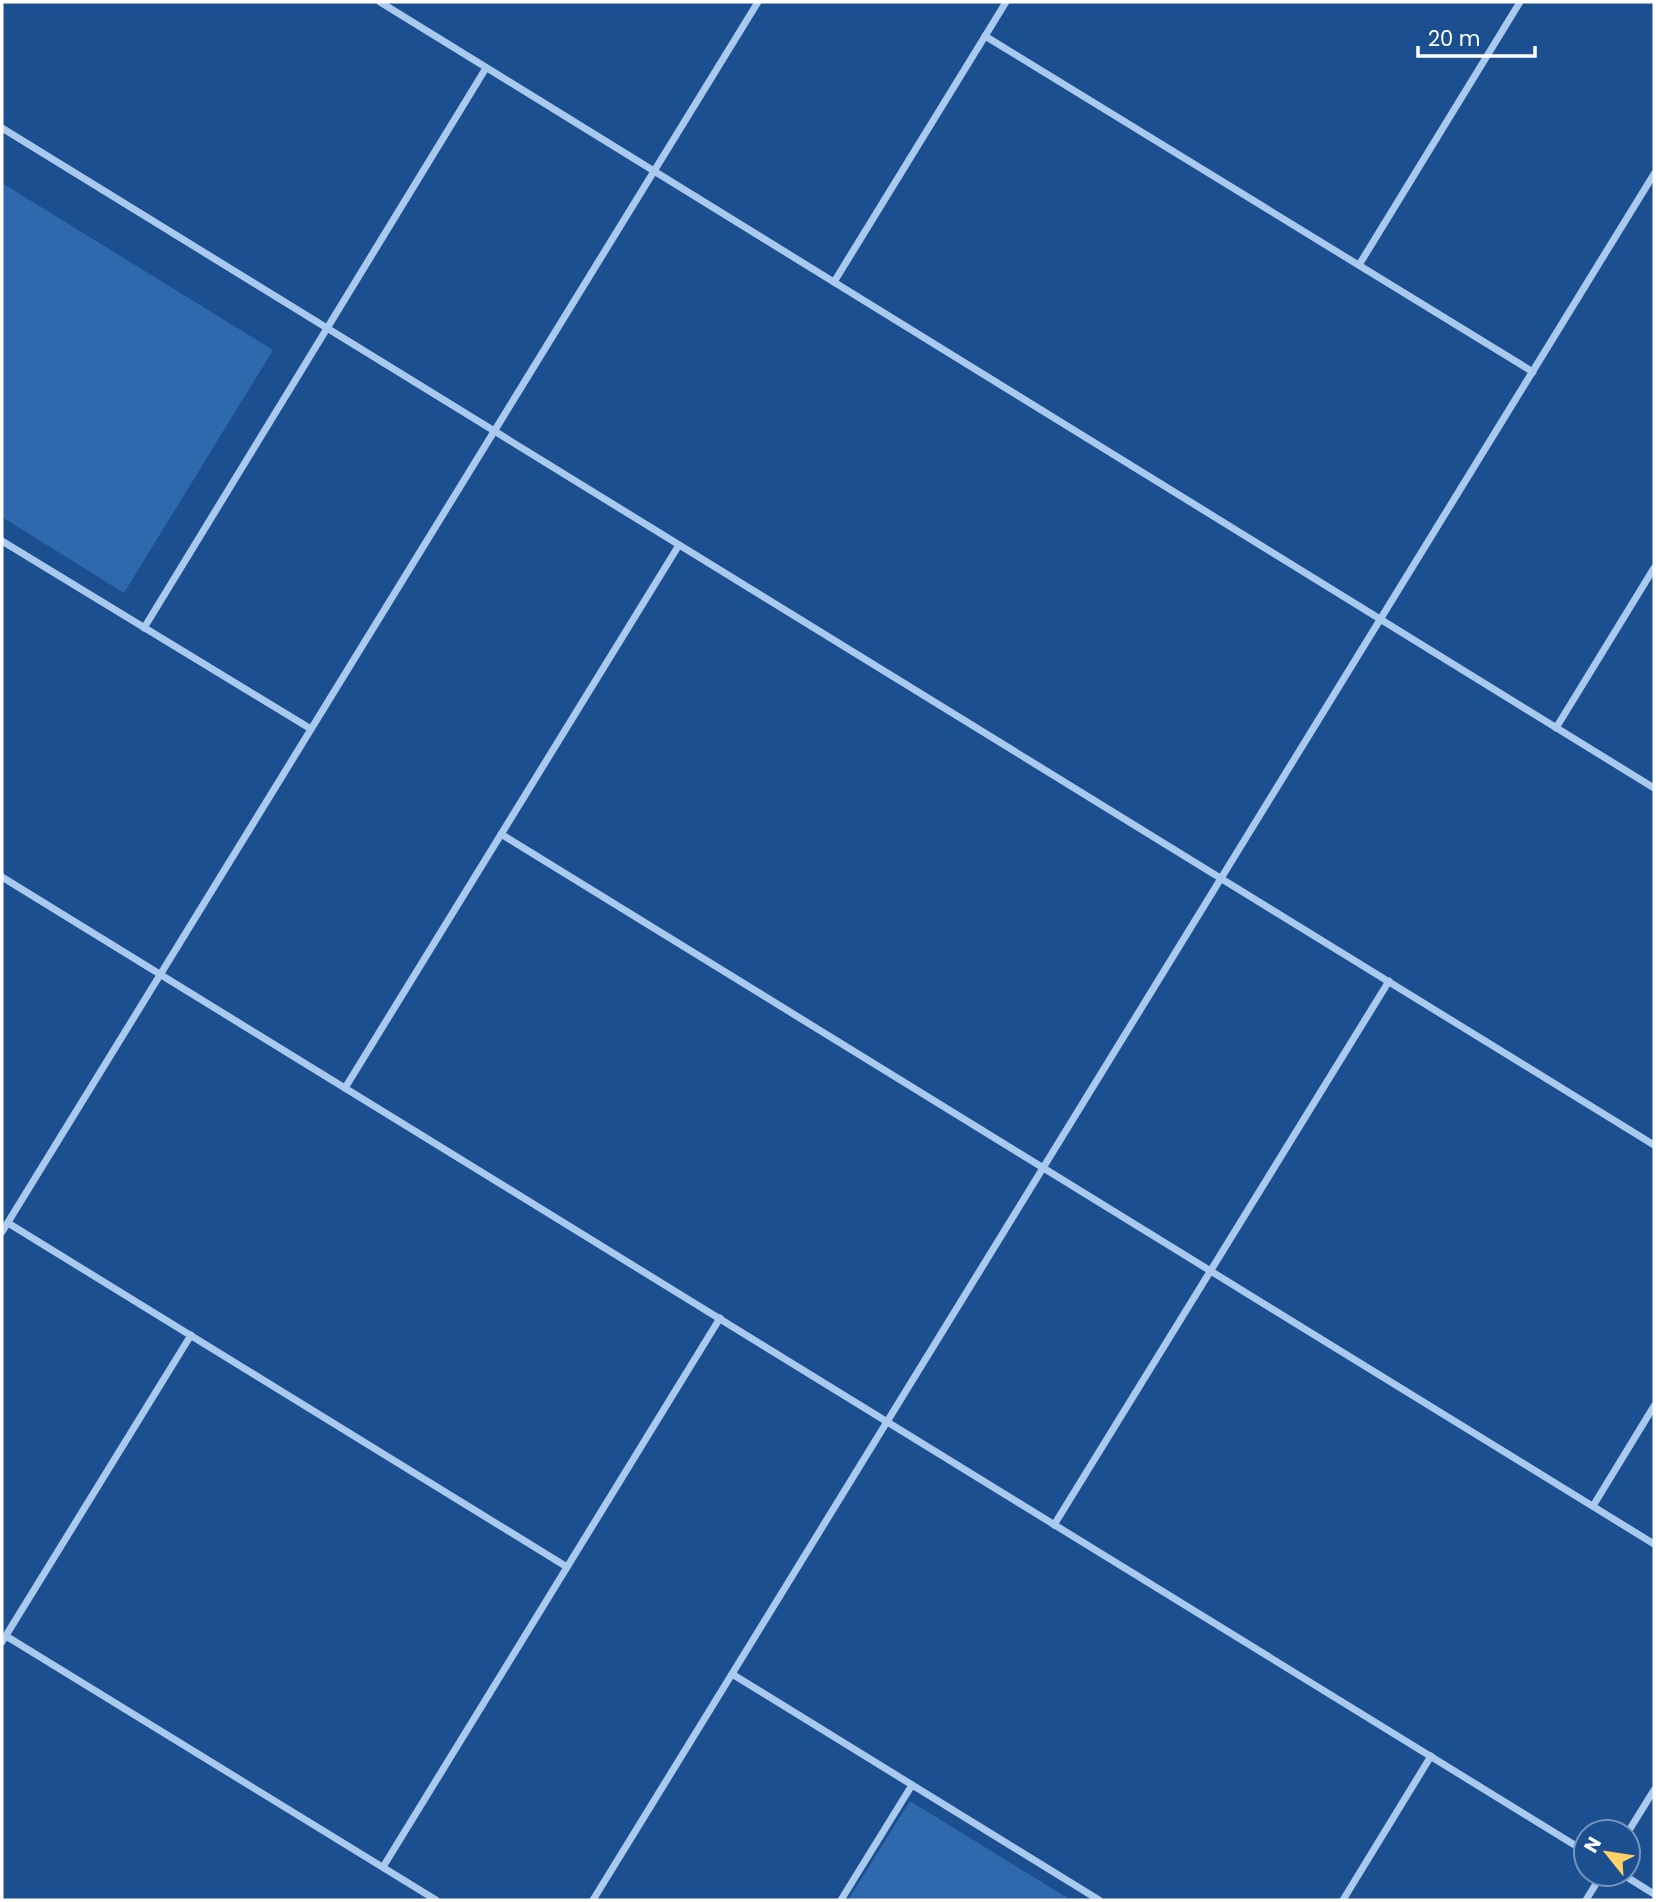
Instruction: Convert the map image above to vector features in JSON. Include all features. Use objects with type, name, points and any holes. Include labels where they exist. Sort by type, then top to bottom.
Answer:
[{"type":"street","points":[[380,2],[1654,788]]},
{"type":"street","points":[[2,1232],[758,2]]},
{"type":"street","points":[[834,282],[1006,2]]},
{"type":"street","points":[[1359,265],[1520,2]]},
{"type":"street","points":[[985,36],[1533,372]]},
{"type":"street","points":[[144,628],[486,68]]},
{"type":"street","points":[[2,128],[1654,1145]]},
{"type":"street","points":[[593,1900],[1654,174]]},
{"type":"street","points":[[2,541],[311,729]]},
{"type":"street","points":[[345,1088],[679,545]]},
{"type":"street","points":[[1556,728],[1654,568]]},
{"type":"street","points":[[501,834],[1654,1544]]},
{"type":"street","points":[[2,877],[1572,1843]]},
{"type":"street","points":[[1054,1525],[1389,981]]},
{"type":"street","points":[[8,1223],[567,1567]]},
{"type":"street","points":[[383,1867],[720,1318]]},
{"type":"street","points":[[191,1335],[4,1639],[436,1900]]},
{"type":"street","points":[[1593,1506],[1654,1406]]},
{"type":"street","points":[[732,1674],[1099,1900]]},
{"type":"street","points":[[1343,1900],[1431,1756]]},
{"type":"street","points":[[841,1900],[912,1785]]},
{"type":"street","points":[[1637,1818],[1654,1790]]},
{"type":"shaded area","points":[[2,183],[273,350],[124,593],[2,517]]},
{"type":"shaded area","points":[[910,1801],[1071,1900],[848,1900]]}]
